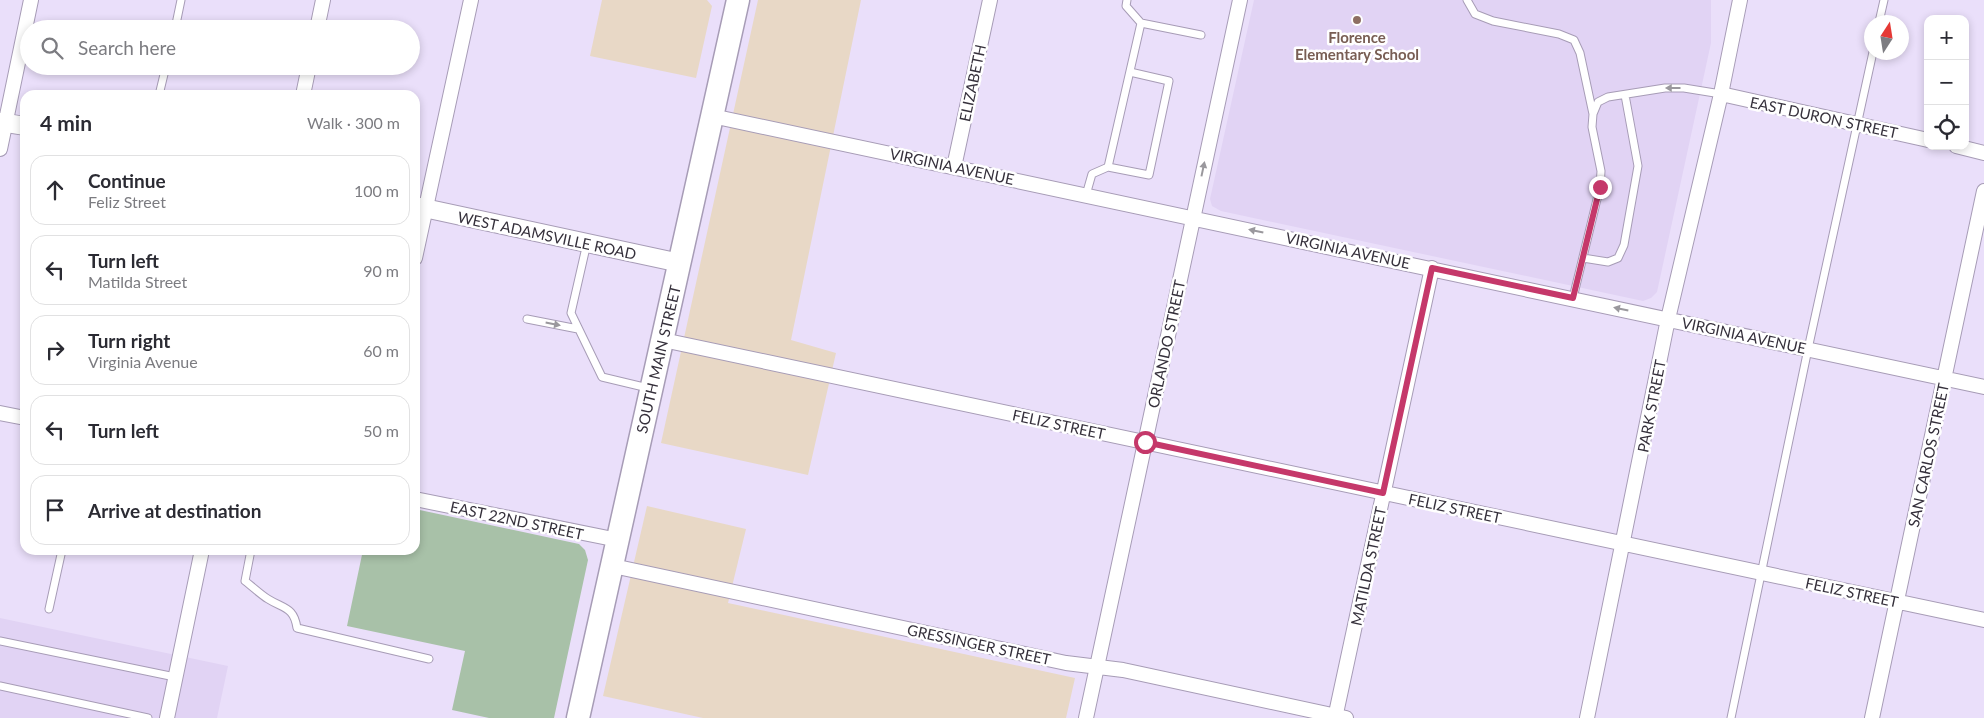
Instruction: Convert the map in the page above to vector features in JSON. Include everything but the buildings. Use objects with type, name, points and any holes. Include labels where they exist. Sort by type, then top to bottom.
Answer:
[{"type":"main road","name":"SOUTH MAIN STREET","points":[[578,718],[738,0]]},
{"type":"street","points":[[26,20],[31,0]]},
{"type":"street","points":[[319,20],[323,0]]},
{"type":"street","points":[[420,207],[471,0]]},
{"type":"street","name":"ELIZABETH","points":[[954,167],[990,0]]},
{"type":"street","name":"ORLANDO STREET","points":[[1086,718],[1240,0]]},
{"type":"street","name":"PARK STREET","points":[[1587,718],[1624,544],[1668,319],[1721,94],[1740,0]]},
{"type":"street","points":[[0,149],[3,122],[20,48]]},
{"type":"street","points":[[304,90],[307,75]]},
{"type":"street","name":"EAST DURON STREET","points":[[1721,94],[1924,139]]},
{"type":"street","name":"VIRGINIA AVENUE","points":[[712,116],[1086,194],[1984,387]]},
{"type":"street","points":[[3,122],[20,125]]},
{"type":"street","points":[[1969,149],[1984,152]]},
{"type":"street","name":"SAN CARLOS STREET","points":[[1872,718],[1984,192]]},
{"type":"street","name":"WEST ADAMSVILLE ROAD","points":[[420,207],[680,263]]},
{"type":"street","name":"MATILDA STREET","points":[[1339,717],[1383,493],[1432,268]]},
{"type":"street","name":"FELIZ STREET","points":[[663,340],[1984,620]]},
{"type":"street","points":[[0,413],[20,417]]},
{"type":"street","name":"EAST 22ND STREET","points":[[420,500],[618,540]]},
{"type":"street","points":[[167,718],[201,555]]},
{"type":"street","name":"GRESSINGER STREET","points":[[613,566],[1057,661],[1123,670],[1339,717]]},
{"type":"lane","points":[[177,20],[181,0]]},
{"type":"lane","points":[[1127,0],[1126,6],[1141,23],[1201,36]]},
{"type":"lane","points":[[1468,0],[1475,14],[1493,21],[1560,34],[1574,40],[1580,53],[1593,114],[1592,127],[1601,171],[1573,298]]},
{"type":"lane","points":[[1881,15],[1884,0]]},
{"type":"lane","points":[[1108,166],[1141,23]]},
{"type":"lane","points":[[1731,718],[1808,349],[1871,60]]},
{"type":"lane","points":[[1086,194],[1092,174],[1108,166],[1149,175],[1169,81],[1130,72]]},
{"type":"lane","points":[[160,90],[164,75]]},
{"type":"lane","points":[[1593,114],[1598,102],[1608,98],[1665,88],[1684,88],[1721,94]]},
{"type":"lane","points":[[1583,258],[1608,262],[1618,258],[1624,245],[1638,166],[1624,95]]},
{"type":"lane","points":[[587,243],[571,313],[578,329],[602,377],[652,389]]},
{"type":"lane","points":[[527,319],[578,329]]},
{"type":"lane","points":[[50,609],[61,555]]},
{"type":"lane","points":[[250,555],[245,581],[268,599],[284,606],[295,617],[297,628],[429,659]]},
{"type":"lane","points":[[0,641],[175,678]]},
{"type":"lane","points":[[0,686],[148,718]]},
{"type":"shaded area","points":[[602,0],[707,0],[712,6],[696,78],[590,56]]},
{"type":"shaded area","points":[[758,0],[861,0],[791,340],[836,353],[808,475],[661,443]]},
{"type":"shaded area","points":[[1254,0],[1711,0],[1711,43],[1657,292],[1651,298],[1643,301],[1221,211],[1212,206],[1210,199]]},
{"type":"shaded area","points":[[647,506],[746,529],[728,603],[1075,678],[1066,718],[703,718],[603,696]]},
{"type":"shaded area","points":[[0,618],[228,666],[217,718],[0,718]]},
{"type":"green space","points":[[420,510],[579,544],[585,550],[588,560],[554,718],[489,718],[452,710],[465,651],[347,626],[362,555],[420,555]]},
{"type":"place","name":"Florence Elementary School","points":[[1357,20]]},
{"type":"route","points":[[1145,442],[1383,493],[1432,268],[1573,298],[1600,187]]}]
